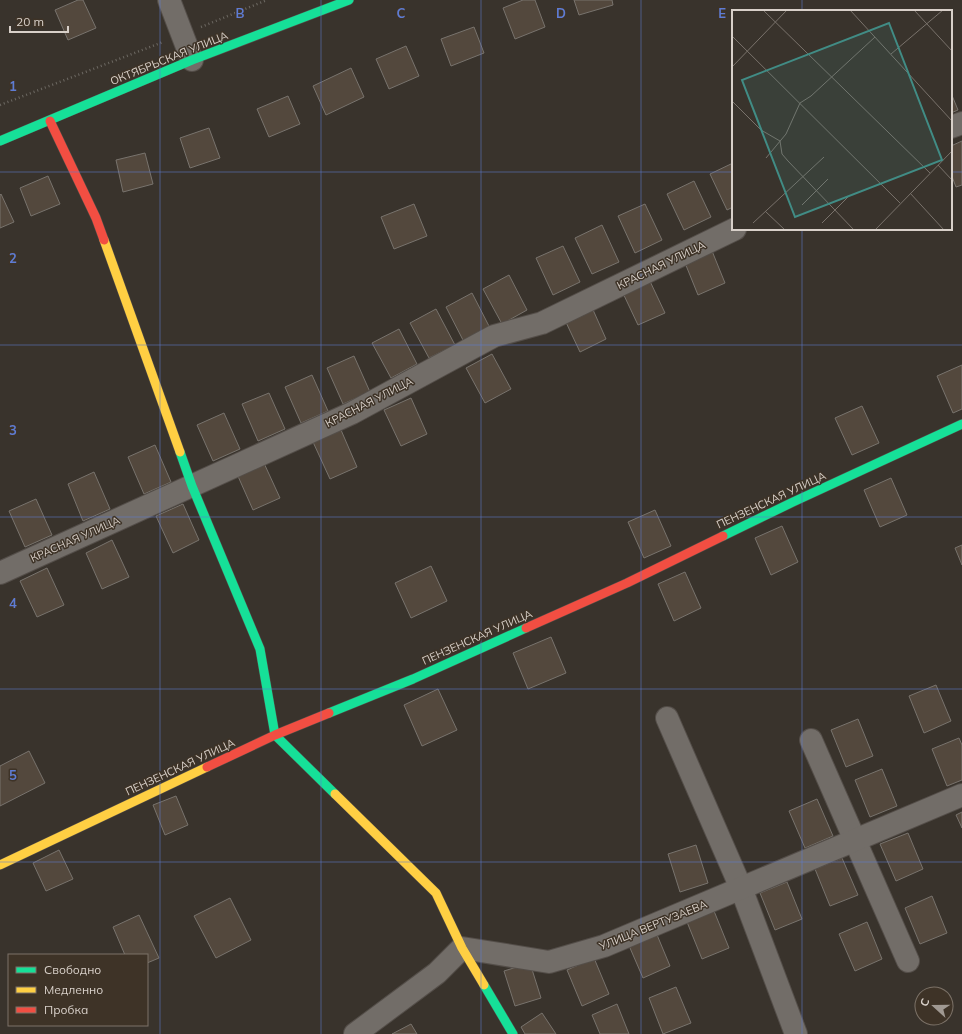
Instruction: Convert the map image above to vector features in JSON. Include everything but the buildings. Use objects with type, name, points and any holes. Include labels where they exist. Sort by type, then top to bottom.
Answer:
[{"type":"street","points":[[169,0],[192,60]]},
{"type":"street","name":"ОКТЯБРЬСКАЯ УЛИЦА","points":[[0,141],[192,60],[349,0]]},
{"type":"street","points":[[50,121],[96,218],[192,486],[260,649],[275,735],[436,893],[462,948],[513,1034]]},
{"type":"street","points":[[952,127],[962,123]]},
{"type":"street","name":"КРАСНАЯ УЛИЦА","points":[[0,572],[352,413],[494,336],[542,323],[733,230]]},
{"type":"street","name":"ПЕНЗЕНСКАЯ УЛИЦА","points":[[0,866],[275,735],[413,679],[626,583],[793,502],[962,424]]},
{"type":"street","points":[[667,718],[740,888],[796,1034]]},
{"type":"street","points":[[811,740],[908,961]]},
{"type":"street","name":"УЛИЦА ВЕРТУЗАЕВА","points":[[462,948],[550,962],[604,946],[962,795]]},
{"type":"street","points":[[355,1034],[437,974],[462,948]]},
{"type":"path","points":[[0,105],[267,0]]},
{"type":"traffic: fast","points":[[0,141],[192,60],[349,0]]},
{"type":"traffic: fast","points":[[723,536],[962,424]]},
{"type":"traffic: fast","points":[[180,452],[192,486],[260,649],[275,735],[335,794]]},
{"type":"traffic: fast","points":[[329,713],[413,679],[526,628]]},
{"type":"traffic: fast","points":[[484,985],[513,1034]]},
{"type":"traffic: slow","points":[[104,240],[180,452]]},
{"type":"traffic: slow","points":[[0,865],[207,767]]},
{"type":"traffic: slow","points":[[335,794],[436,893],[462,948],[484,985]]},
{"type":"traffic: jam","points":[[50,121],[96,218],[104,240]]},
{"type":"traffic: jam","points":[[526,628],[627,583],[723,536]]},
{"type":"traffic: jam","points":[[207,767],[275,735],[329,713]]}]
